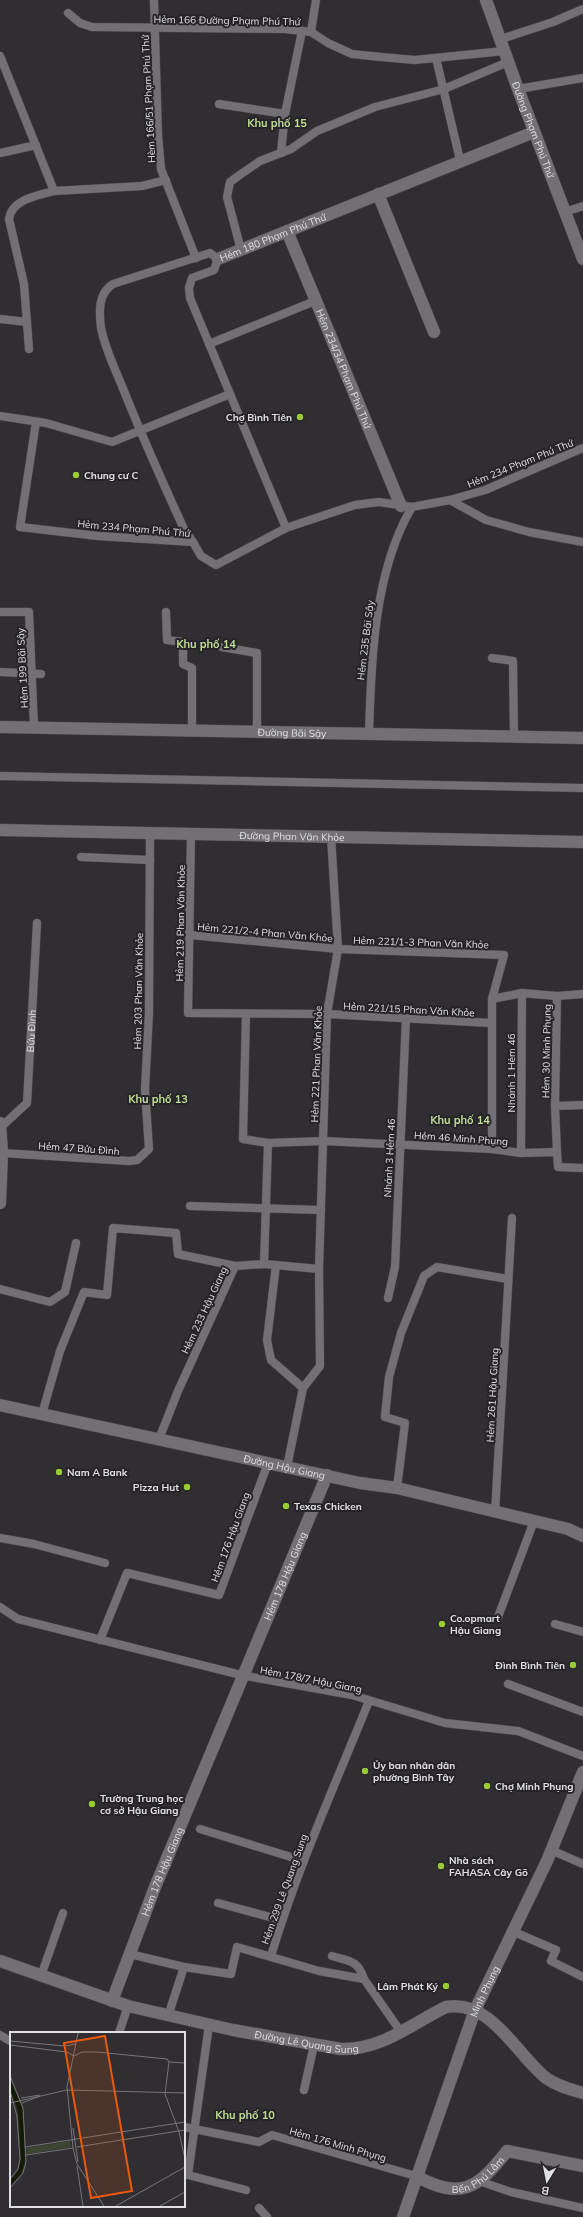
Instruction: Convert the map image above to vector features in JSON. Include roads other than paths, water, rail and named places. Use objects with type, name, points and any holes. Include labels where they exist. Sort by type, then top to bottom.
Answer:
[{"type":"street","name":"Đường Phạm Phú Thứ","points":[[486,0],[534,132],[583,259]]},
{"type":"street","name":"Hẻm 180 Phạm Phú Thứ","points":[[218,259],[460,160],[534,132]]},
{"type":"street","points":[[378,194],[434,332]]},
{"type":"street","name":"Hẻm 234/34 Phạm Phú Thứ","points":[[287,231],[315,301],[406,507]]},
{"type":"street","name":"Đường Bãi Sậy","points":[[0,727],[583,738]]},
{"type":"street","name":"Đường Phan Văn Khỏe","points":[[0,830],[583,842]]},
{"type":"street","points":[[0,1123],[2,1153],[0,1204]]},
{"type":"street","name":"Đường Hậu Giang","points":[[0,1405],[360,1483],[397,1488],[495,1513],[568,1529],[583,1536]]},
{"type":"street","name":"Hẻm 178 Hậu Giang","points":[[112,2001],[155,1886],[241,1675],[327,1475]]},
{"type":"street","name":"Đường Hậu Giang","points":[[568,1529],[583,1526]]},
{"type":"street","name":"Minh Phụng","points":[[403,2217],[475,2010],[514,1932],[551,1850],[583,1772]]},
{"type":"street","name":"Đường Lê Quang Sung","points":[[0,1961],[128,2006],[209,2026],[314,2045],[354,2049],[377,2044],[446,2007],[455,2006],[475,2010],[515,2042],[524,2056],[548,2078],[561,2086],[583,2093]]},
{"type":"street","name":"Bến Phú Lâm","points":[[416,2176],[436,2187],[455,2190],[466,2188],[479,2181],[489,2173],[507,2151],[583,2166]]},
{"type":"lane","name":"Hèm 166/51 Phạm Phú Thứ","points":[[154,0],[158,135],[161,169],[196,258]]},
{"type":"lane","points":[[311,32],[316,0]]},
{"type":"lane","name":"Hẻm 166 Đường Phạm Phú Thứ","points":[[68,13],[80,23],[92,27],[284,29],[311,32],[328,43],[352,54],[415,60],[436,58],[502,45],[583,9]]},
{"type":"lane","points":[[281,154],[285,114],[302,31]]},
{"type":"lane","points":[[0,56],[54,191]]},
{"type":"lane","points":[[436,58],[460,160]]},
{"type":"lane","points":[[241,250],[227,196],[230,182],[260,162],[291,150],[318,130],[375,107],[444,89],[508,62]]},
{"type":"lane","points":[[518,89],[583,78]]},
{"type":"lane","points":[[219,104],[285,114]]},
{"type":"lane","points":[[0,153],[36,145]]},
{"type":"lane","points":[[29,349],[24,284],[9,219],[10,210],[21,201],[54,191],[142,186],[166,180]]},
{"type":"lane","points":[[565,212],[583,206]]},
{"type":"lane","name":"Hẻm 180 Phạm Phú Thứ","points":[[193,542],[184,529],[139,430],[103,336],[100,313],[103,293],[113,284],[210,253],[218,259]]},
{"type":"lane","points":[[218,259],[214,270],[192,278],[189,288],[190,298],[286,528]]},
{"type":"lane","points":[[209,344],[315,301]]},
{"type":"lane","points":[[0,320],[27,322]]},
{"type":"lane","points":[[0,416],[36,422],[112,442],[230,394]]},
{"type":"lane","name":"Hẻm 234 Phạm Phú Thứ","points":[[36,422],[20,527],[98,536],[193,542],[201,556],[216,565],[286,528],[355,505],[379,502],[406,507],[450,500],[485,490],[583,448]]},
{"type":"lane","points":[[450,500],[486,520],[529,532],[583,542]]},
{"type":"lane","name":"Hẻm 235 Bãi Sậy","points":[[369,734],[370,674],[378,605],[406,507]]},
{"type":"lane","name":"Hẻm 199 Bãi Sậy","points":[[0,612],[29,612],[37,674],[34,727]]},
{"type":"lane","points":[[166,612],[167,640],[183,642],[183,664],[192,668],[192,730]]},
{"type":"lane","points":[[222,647],[257,653],[257,732]]},
{"type":"lane","points":[[492,658],[513,662],[514,737]]},
{"type":"lane","points":[[0,672],[37,674]]},
{"type":"lane","points":[[0,776],[583,788]]},
{"type":"lane","name":"Hẻm 203 Phan Văn Khỏe","points":[[149,1149],[145,1090],[149,1013],[150,833]]},
{"type":"lane","name":"Hẻm 219 Phan Văn Khỏe","points":[[188,1013],[191,834]]},
{"type":"lane","name":"Hẻm 221 Phan Văn Khỏe","points":[[303,1388],[320,1366],[319,1269],[327,1014],[338,949],[331,836]]},
{"type":"lane","points":[[81,857],[150,860]]},
{"type":"lane","name":"Bửu Đình","points":[[0,1128],[26,1103],[37,923]]},
{"type":"lane","name":"Hẻm 221/2-4 Phan Văn Khỏe","points":[[190,936],[338,949]]},
{"type":"lane","name":"Hẻm 221/1-3 Phan Văn Khỏe","points":[[338,949],[504,955],[492,999]]},
{"type":"lane","points":[[492,1149],[490,1023],[492,999],[522,993],[557,996],[583,994]]},
{"type":"lane","name":"Nhánh 1 Hẻm 46","points":[[521,1153],[522,993]]},
{"type":"lane","name":"Hẻm 30 Minh Phụng","points":[[557,996],[555,1106],[557,1152]]},
{"type":"lane","name":"Hẻm 221/15 Phan Văn Khỏe","points":[[188,1013],[327,1014],[490,1023]]},
{"type":"lane","name":"Hẻm 46 Minh Phụng","points":[[246,1014],[243,1139],[268,1143],[324,1141],[492,1149],[521,1153],[557,1152]]},
{"type":"lane","name":"Nhánh 3 Hẻm 46","points":[[388,1298],[395,1267],[406,1018]]},
{"type":"lane","name":"Hẻm 30 Minh Phụng","points":[[555,1106],[583,1105]]},
{"type":"lane","points":[[264,1264],[268,1143]]},
{"type":"lane","name":"Hẻm 47 Bửu Đình","points":[[2,1153],[129,1162],[137,1160],[149,1149]]},
{"type":"lane","points":[[557,1152],[558,1167],[583,1168]]},
{"type":"lane","points":[[190,1206],[321,1210]]},
{"type":"lane","name":"Hẻm 261 Hậu Giang","points":[[495,1513],[512,1218]]},
{"type":"lane","points":[[42,1414],[60,1351],[84,1292],[107,1295],[112,1228],[176,1233],[178,1254],[235,1266]]},
{"type":"lane","points":[[0,1289],[50,1302],[65,1292],[76,1243]]},
{"type":"lane","name":"Hẻm 233 Hậu Giang","points":[[159,1439],[178,1391],[235,1266],[264,1264],[319,1269]]},
{"type":"lane","points":[[276,1265],[267,1340],[271,1360],[303,1388],[287,1467]]},
{"type":"lane","points":[[397,1488],[405,1423],[385,1417],[389,1377],[400,1333],[424,1276],[437,1267],[508,1279]]},
{"type":"lane","name":"Hẻm 176 Hậu Giang","points":[[100,1640],[127,1573],[220,1595],[268,1463]]},
{"type":"lane","points":[[498,1617],[534,1521]]},
{"type":"lane","points":[[0,1538],[34,1544],[106,1563]]},
{"type":"lane","points":[[0,1608],[18,1619],[241,1675]]},
{"type":"lane","points":[[555,1624],[583,1632]]},
{"type":"lane","name":"Hẻm 178/7 Hậu Giang","points":[[241,1675],[352,1696],[445,1723],[518,1731],[583,1756]]},
{"type":"lane","points":[[508,1684],[583,1712]]},
{"type":"lane","name":"Hẻm 299 Lê Quang Sung","points":[[364,1979],[319,1971],[271,1956],[281,1920],[369,1701]]},
{"type":"lane","points":[[200,1829],[304,1861]]},
{"type":"lane","points":[[551,1850],[583,1864]]},
{"type":"lane","points":[[218,1903],[281,1920]]},
{"type":"lane","points":[[41,1976],[64,1913]]},
{"type":"lane","points":[[514,1932],[556,1950],[551,1961],[583,1977]]},
{"type":"lane","points":[[130,1954],[184,1966],[231,1974],[237,1947],[271,1956]]},
{"type":"lane","points":[[332,1956],[354,1962],[361,1970],[364,1979],[401,2032]]},
{"type":"lane","points":[[168,2016],[184,1966]]},
{"type":"lane","points":[[119,2032],[128,2006]]},
{"type":"lane","points":[[209,2026],[186,2175],[246,2190]]},
{"type":"lane","points":[[0,2036],[10,2041]]},
{"type":"lane","points":[[304,2090],[314,2045]]},
{"type":"lane","name":"Hẻm 176 Minh Phụng","points":[[185,2127],[259,2142],[272,2135],[416,2176]]},
{"type":"lane","points":[[479,2181],[511,2192],[583,2208]]},
{"type":"lane","points":[[259,2208],[267,2217]]},
{"type":"place","name":"Chợ Bình Tiên","points":[[300,417]]},
{"type":"place","name":"Chung cư C","points":[[76,475]]},
{"type":"place","name":"Nam A Bank","points":[[59,1472]]},
{"type":"place","name":"Pizza Hut","points":[[187,1487]]},
{"type":"place","name":"Texas Chicken","points":[[286,1506]]},
{"type":"place","name":"Co.opmart Hậu Giang","points":[[442,1624]]},
{"type":"place","name":"Đình Bình Tiên","points":[[573,1665]]},
{"type":"place","name":"Ủy ban nhân dân phường Bình Tây","points":[[365,1771]]},
{"type":"place","name":"Chợ Minh Phụng","points":[[487,1786]]},
{"type":"place","name":"Trường Trung học cơ sở Hậu Giang","points":[[92,1804]]},
{"type":"place","name":"Nhà sách FAHASA Cây Gõ","points":[[441,1866]]},
{"type":"place","name":"Lâm Phát Ký","points":[[446,1986]]},
{"type":"district","name":"Khu phố 15","points":[[277,123]]},
{"type":"district","name":"Khu phố 14","points":[[206,644]]},
{"type":"district","name":"Khu phố 13","points":[[158,1099]]},
{"type":"district","name":"Khu phố 14","points":[[460,1120]]},
{"type":"district","name":"Khu phố 10","points":[[245,2115]]}]
